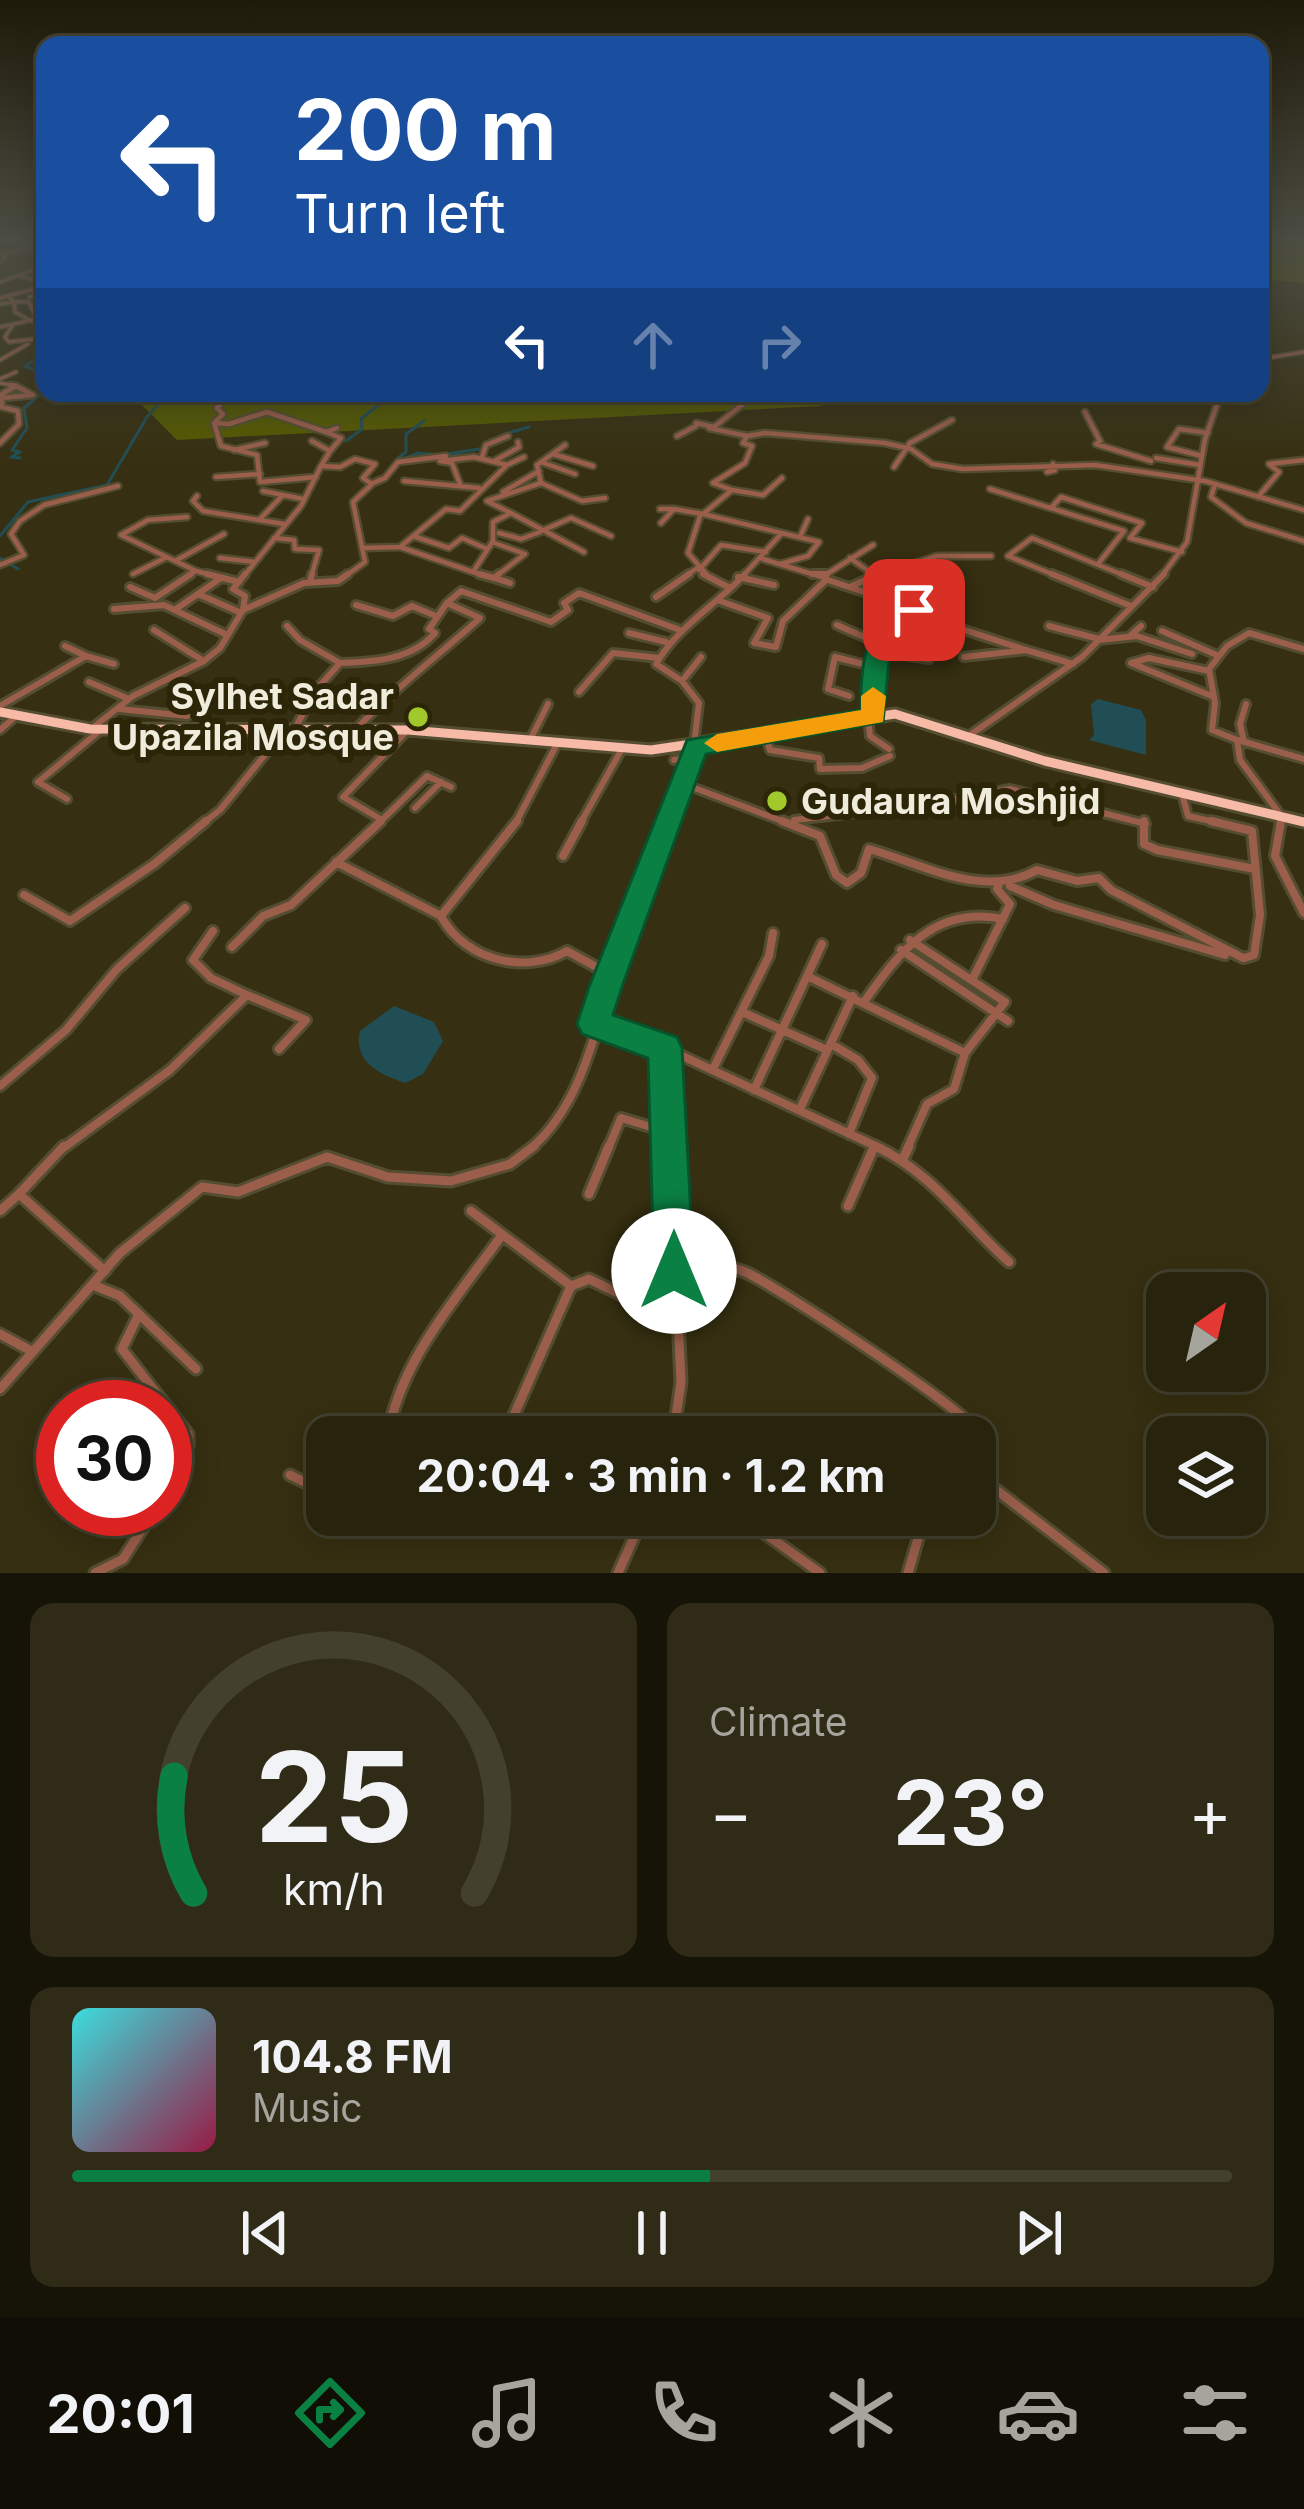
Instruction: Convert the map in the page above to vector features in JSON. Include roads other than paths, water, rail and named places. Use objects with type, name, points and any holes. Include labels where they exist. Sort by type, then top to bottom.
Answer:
[{"type":"highway","points":[[0,709],[96,729],[408,730],[695,752],[765,734],[895,714],[986,745],[1304,822]]},
{"type":"street","points":[[23,315],[34,320]]},
{"type":"street","points":[[32,315],[34,320]]},
{"type":"street","points":[[0,327],[34,320]]},
{"type":"street","points":[[12,326],[6,340],[36,341]]},
{"type":"street","points":[[0,360],[32,341]]},
{"type":"street","points":[[1269,357],[1304,352]]},
{"type":"street","points":[[0,382],[16,372]]},
{"type":"street","points":[[0,382],[33,395],[2,398]]},
{"type":"street","points":[[0,443],[19,424],[18,411],[2,407],[2,398],[16,386]]},
{"type":"street","points":[[214,423],[223,415],[218,408],[222,402]]},
{"type":"street","points":[[677,436],[696,426],[714,427],[746,402]]},
{"type":"street","points":[[970,738],[1073,664],[1182,552],[1218,402]]},
{"type":"street","points":[[67,799],[38,782],[128,699],[204,661],[220,648],[242,611],[245,596],[233,589],[305,500],[341,438],[267,412],[229,424],[214,423]]},
{"type":"street","points":[[1085,412],[1100,441],[1096,444],[1154,460],[1201,465]]},
{"type":"street","points":[[894,467],[911,442],[945,428],[952,420]]},
{"type":"street","points":[[214,423],[221,446],[257,455],[260,482],[316,477]]},
{"type":"street","points":[[696,426],[747,436],[868,440],[908,448],[932,464],[963,469],[1013,470],[1053,464],[1146,473],[1215,484],[1304,510]]},
{"type":"street","points":[[326,432],[337,428]]},
{"type":"street","points":[[1146,473],[1179,430],[1208,433]]},
{"type":"street","points":[[482,457],[486,445],[508,436]]},
{"type":"street","points":[[747,436],[743,443],[752,446],[745,463],[712,483],[763,496],[782,478]]},
{"type":"street","points":[[234,450],[266,442]]},
{"type":"street","points":[[312,442],[330,451]]},
{"type":"street","points":[[495,460],[519,447],[518,442]]},
{"type":"street","points":[[542,483],[541,462],[565,446]]},
{"type":"street","points":[[1167,447],[1203,456]]},
{"type":"street","points":[[553,454],[593,466]]},
{"type":"street","points":[[455,455],[440,461],[452,463],[460,484]]},
{"type":"street","points":[[198,594],[242,611],[310,582],[338,581],[365,562],[353,502],[396,466],[422,456],[455,455],[507,465]]},
{"type":"street","points":[[400,547],[446,508],[460,511],[479,488],[524,457]]},
{"type":"street","points":[[321,466],[340,467],[355,459],[396,466]]},
{"type":"street","points":[[1130,471],[1154,460]]},
{"type":"street","points":[[1258,497],[1279,472],[1268,465],[1304,460]]},
{"type":"street","points":[[541,462],[575,474]]},
{"type":"street","points":[[372,484],[363,478],[375,464]]},
{"type":"street","points":[[1047,472],[1054,470],[1053,464]]},
{"type":"street","points":[[539,471],[487,501],[584,552]]},
{"type":"street","points":[[216,477],[261,473]]},
{"type":"street","points":[[404,481],[479,488]]},
{"type":"street","points":[[495,496],[542,483],[582,500],[605,498]]},
{"type":"street","points":[[1215,484],[1211,497],[1235,518],[1304,541]]},
{"type":"street","points":[[0,565],[24,556],[11,534],[35,508],[50,500],[118,486]]},
{"type":"street","points":[[990,489],[1124,531],[1098,564]]},
{"type":"street","points":[[263,490],[305,500]]},
{"type":"street","points":[[730,588],[698,569],[688,553],[702,515],[732,490]]},
{"type":"street","points":[[259,520],[283,495]]},
{"type":"street","points":[[197,496],[193,501],[200,510],[284,524]]},
{"type":"street","points":[[1051,508],[1061,497],[1121,516],[1142,524],[1130,538],[1182,552]]},
{"type":"street","points":[[660,509],[819,542],[808,556],[780,564]]},
{"type":"street","points":[[661,524],[674,509]]},
{"type":"street","points":[[473,572],[490,545],[493,522],[511,513]]},
{"type":"street","points":[[187,517],[148,520],[121,534],[196,571],[238,582]]},
{"type":"street","points":[[499,533],[523,539],[571,518],[611,536]]},
{"type":"street","points":[[800,538],[808,519]]},
{"type":"street","points":[[203,532],[212,540]]},
{"type":"street","points":[[175,562],[224,534]]},
{"type":"street","points":[[0,1389],[105,1271],[202,1187],[238,1192],[320,1157],[363,1174],[431,1182],[490,1177],[543,1139],[560,1116],[695,752],[699,704],[682,681],[657,666],[660,658],[668,642],[720,601],[781,534]]},
{"type":"street","points":[[416,537],[449,548],[462,538],[525,554],[494,578]]},
{"type":"street","points":[[274,538],[294,540],[295,549],[319,550],[310,582]]},
{"type":"street","points":[[1131,606],[1008,556],[1031,538],[1153,586]]},
{"type":"street","points":[[143,546],[156,539]]},
{"type":"street","points":[[720,601],[768,618],[754,644],[776,647],[783,621],[824,578],[873,544]]},
{"type":"street","points":[[656,597],[698,569],[722,545],[763,555],[944,624],[1073,664]]},
{"type":"street","points":[[362,548],[400,547],[510,583]]},
{"type":"street","points":[[850,587],[954,550],[991,556]]},
{"type":"street","points":[[133,574],[167,557]]},
{"type":"street","points":[[220,558],[255,562]]},
{"type":"street","points":[[850,558],[874,575]]},
{"type":"street","points":[[147,604],[196,571]]},
{"type":"street","points":[[738,577],[774,585]]},
{"type":"street","points":[[176,609],[221,578]]},
{"type":"street","points":[[130,587],[157,597]]},
{"type":"street","points":[[287,626],[300,640],[340,662],[395,658],[430,640],[436,616],[464,590],[551,622],[568,610],[563,605],[577,592],[681,630]]},
{"type":"street","points":[[355,730],[401,680],[420,673],[482,616],[447,603]]},
{"type":"street","points":[[114,609],[147,604],[176,609],[226,634]]},
{"type":"street","points":[[356,605],[393,616],[412,606],[436,616]]},
{"type":"street","points":[[765,734],[770,750],[819,758],[820,769],[862,768],[889,752],[870,736],[875,667],[891,624],[914,610]]},
{"type":"street","points":[[936,638],[952,610]]},
{"type":"street","points":[[837,625],[880,647],[926,661],[932,656],[921,642],[947,638]]},
{"type":"street","points":[[1049,626],[1099,640],[1131,635],[1192,654]]},
{"type":"street","points":[[1131,635],[1141,626]]},
{"type":"street","points":[[154,630],[204,661]]},
{"type":"street","points":[[1162,631],[1220,656]]},
{"type":"street","points":[[629,633],[668,642]]},
{"type":"street","points":[[1304,649],[1249,633],[1209,671],[1214,697],[1212,730],[1304,759]]},
{"type":"street","points":[[65,646],[113,664]]},
{"type":"street","points":[[964,657],[1025,650]]},
{"type":"street","points":[[579,692],[613,652],[660,658]]},
{"type":"street","points":[[0,709],[86,656]]},
{"type":"street","points":[[682,681],[701,657]]},
{"type":"street","points":[[849,696],[828,689],[835,657],[875,667]]},
{"type":"street","points":[[1209,671],[1149,658],[1131,663],[1214,697]]},
{"type":"street","points":[[24,895],[67,920],[154,864],[220,810],[290,730],[340,662]]},
{"type":"street","points":[[89,682],[128,699]]},
{"type":"street","points":[[530,739],[548,704]]},
{"type":"street","points":[[1246,704],[1240,724],[1240,760],[1282,817],[1275,856],[1304,914]]},
{"type":"street","points":[[117,709],[188,716]]},
{"type":"street","points":[[0,730],[16,716]]},
{"type":"street","points":[[382,820],[343,797],[408,730]]},
{"type":"street","points":[[441,916],[519,819],[559,741]]},
{"type":"street","points":[[563,856],[623,747]]},
{"type":"street","points":[[674,760],[695,752]]},
{"type":"street","points":[[232,947],[263,916],[291,905],[427,776],[451,787]]},
{"type":"street","points":[[415,808],[441,782]]},
{"type":"street","points":[[684,784],[820,836],[836,875],[847,883],[860,873],[869,849],[1243,958],[1254,955],[1260,915],[1252,831],[1188,816],[1182,794]]},
{"type":"street","points":[[784,820],[858,815],[1010,789],[1146,822],[1144,844],[1157,850],[1255,869]]},
{"type":"street","points":[[336,862],[441,916],[456,940],[509,962],[557,959],[567,952],[611,975]]},
{"type":"street","points":[[973,978],[1010,904],[998,889],[1036,870],[1077,881],[1099,878],[1111,890],[1243,958]]},
{"type":"street","points":[[0,1086],[66,1030],[117,969],[184,908]]},
{"type":"street","points":[[865,1002],[901,950],[931,924],[980,911],[1003,919]]},
{"type":"street","points":[[213,931],[193,960],[198,970],[306,1020],[279,1049]]},
{"type":"street","points":[[713,1070],[769,956],[773,932]]},
{"type":"street","points":[[904,1159],[927,1104],[954,1089],[964,1053],[1004,1000],[910,940]]},
{"type":"street","points":[[754,1090],[822,944]]},
{"type":"street","points":[[901,950],[1008,1021]]},
{"type":"street","points":[[807,976],[964,1053]]},
{"type":"street","points":[[0,1211],[72,1138],[170,1070],[247,995]]},
{"type":"street","points":[[800,1109],[853,996]]},
{"type":"street","points":[[742,1012],[858,1060],[872,1078],[849,1134]]},
{"type":"street","points":[[594,1024],[665,1048],[904,1159],[939,1184],[962,1216],[1010,1262]]},
{"type":"street","points":[[665,1048],[681,1382],[676,1416]]},
{"type":"street","points":[[589,1194],[621,1118],[671,1133]]},
{"type":"street","points":[[848,1207],[874,1147]]},
{"type":"street","points":[[20,1194],[105,1271]]},
{"type":"street","points":[[471,1211],[571,1286]]},
{"type":"street","points":[[391,1416],[440,1321],[502,1235]]},
{"type":"street","points":[[672,1256],[746,1273],[915,1376],[964,1416]]},
{"type":"street","points":[[514,1415],[571,1286],[589,1279],[678,1322]]},
{"type":"street","points":[[93,1285],[120,1296],[196,1369]]},
{"type":"street","points":[[139,1314],[122,1349],[146,1380]]},
{"type":"street","points":[[0,1334],[33,1352]]},
{"type":"street","points":[[290,1475],[306,1483]]},
{"type":"street","points":[[996,1490],[1104,1573]]},
{"type":"street","points":[[95,1573],[123,1559],[137,1536]]},
{"type":"street","points":[[618,1573],[635,1536]]},
{"type":"street","points":[[768,1536],[820,1573]]},
{"type":"street","points":[[908,1573],[919,1536]]},
{"type":"water","points":[[1098,699],[1141,710],[1146,720],[1146,755],[1089,740],[1094,735],[1091,704]]},
{"type":"water","points":[[394,1006],[434,1022],[443,1041],[423,1074],[405,1083],[370,1065],[360,1051],[360,1031]]},
{"type":"waterway","points":[[36,359],[25,366],[36,370]]},
{"type":"waterway","points":[[20,458],[11,457],[20,452],[12,450],[27,428],[24,408],[36,398]]},
{"type":"waterway","points":[[0,536],[28,502],[107,485],[160,402]]},
{"type":"waterway","points":[[346,441],[362,429],[361,419],[382,402]]},
{"type":"waterway","points":[[398,458],[406,452],[406,434],[424,421]]},
{"type":"waterway","points":[[508,433],[529,427]]},
{"type":"waterway","points":[[448,454],[485,448]]},
{"type":"waterway","points":[[404,459],[417,453],[441,455]]},
{"type":"waterway","points":[[451,455],[485,456]]},
{"type":"waterway","points":[[0,558],[18,569]]},
{"type":"place","name":"Sylhet Sadar Upazila Mosque","points":[[418,717]]},
{"type":"place","name":"Gudaura Moshjid","points":[[777,801]]}]
